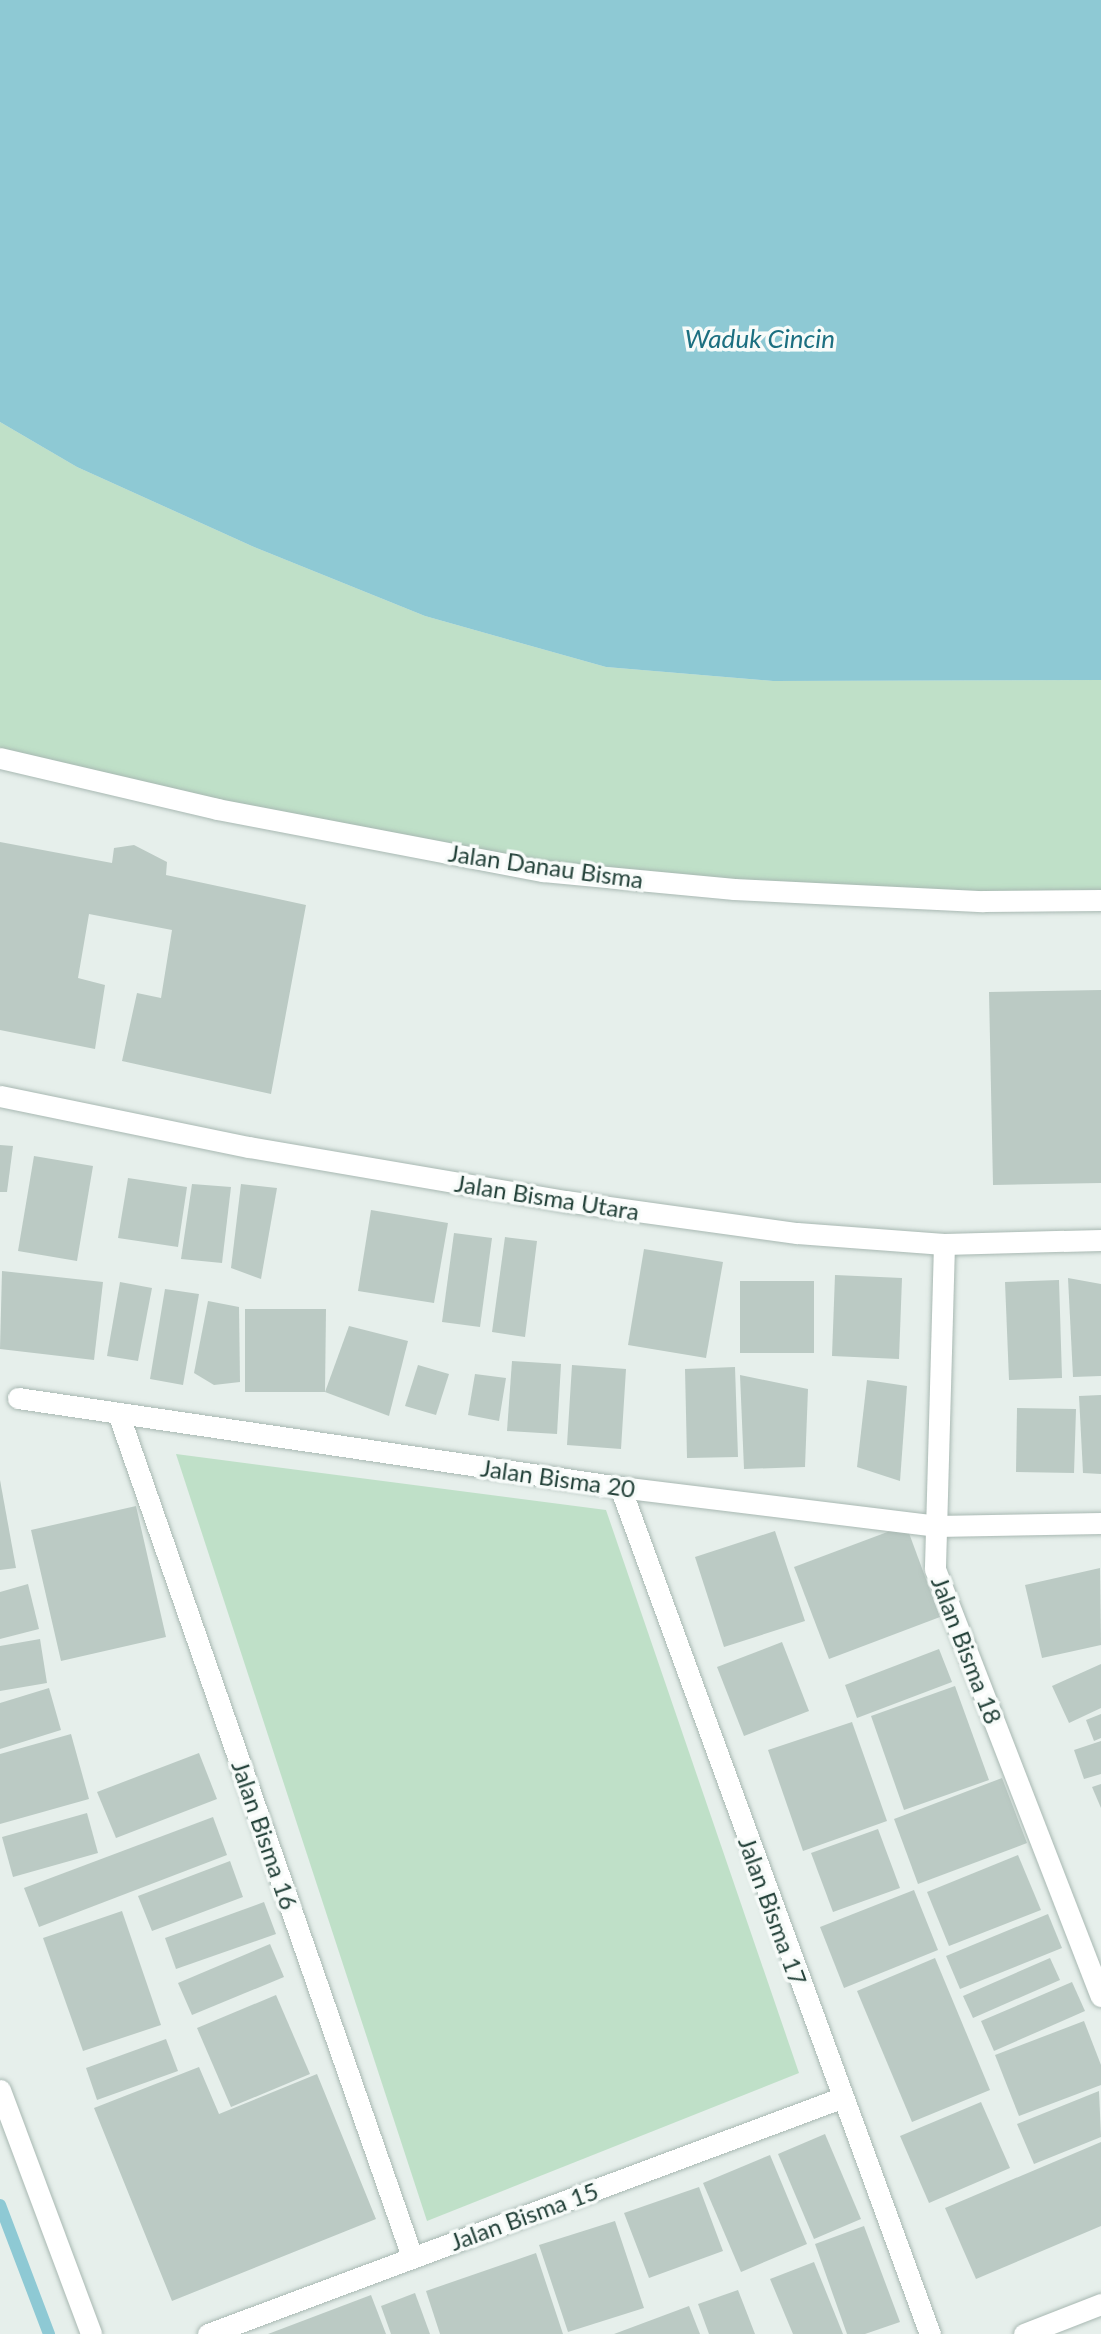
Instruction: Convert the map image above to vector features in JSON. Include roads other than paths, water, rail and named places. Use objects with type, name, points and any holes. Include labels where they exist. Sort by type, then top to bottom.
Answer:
[{"type":"street","name":"Jalan Danau Bisma","points":[[0,758],[217,809],[543,871],[734,889],[983,901],[1101,900]]},
{"type":"street","name":"Jalan Bisma Utara","points":[[0,1096],[249,1147],[565,1201],[797,1233],[944,1244],[1101,1240]]},
{"type":"street","name":"Jalan Bisma 18","points":[[944,1244],[935,1569],[1101,1996]]},
{"type":"street","name":"Jalan Bisma 20","points":[[18,1398],[620,1488],[936,1526],[1101,1523]]},
{"type":"street","name":"Jalan Bisma 16","points":[[118,1413],[412,2258]]},
{"type":"street","name":"Jalan Bisma 17","points":[[620,1488],[841,2098],[930,2334]]},
{"type":"street","points":[[0,2090],[91,2334]]},
{"type":"street","name":"Jalan Bisma 15","points":[[208,2334],[841,2098]]},
{"type":"street","points":[[1024,2334],[1076,2325],[1101,2304]]},
{"type":"water","name":"Waduk Cincin","points":[[0,0],[1101,0],[1101,680],[773,681],[606,667],[425,616],[254,547],[77,467],[0,422]]},
{"type":"waterway","points":[[0,2205],[49,2334]]}]
